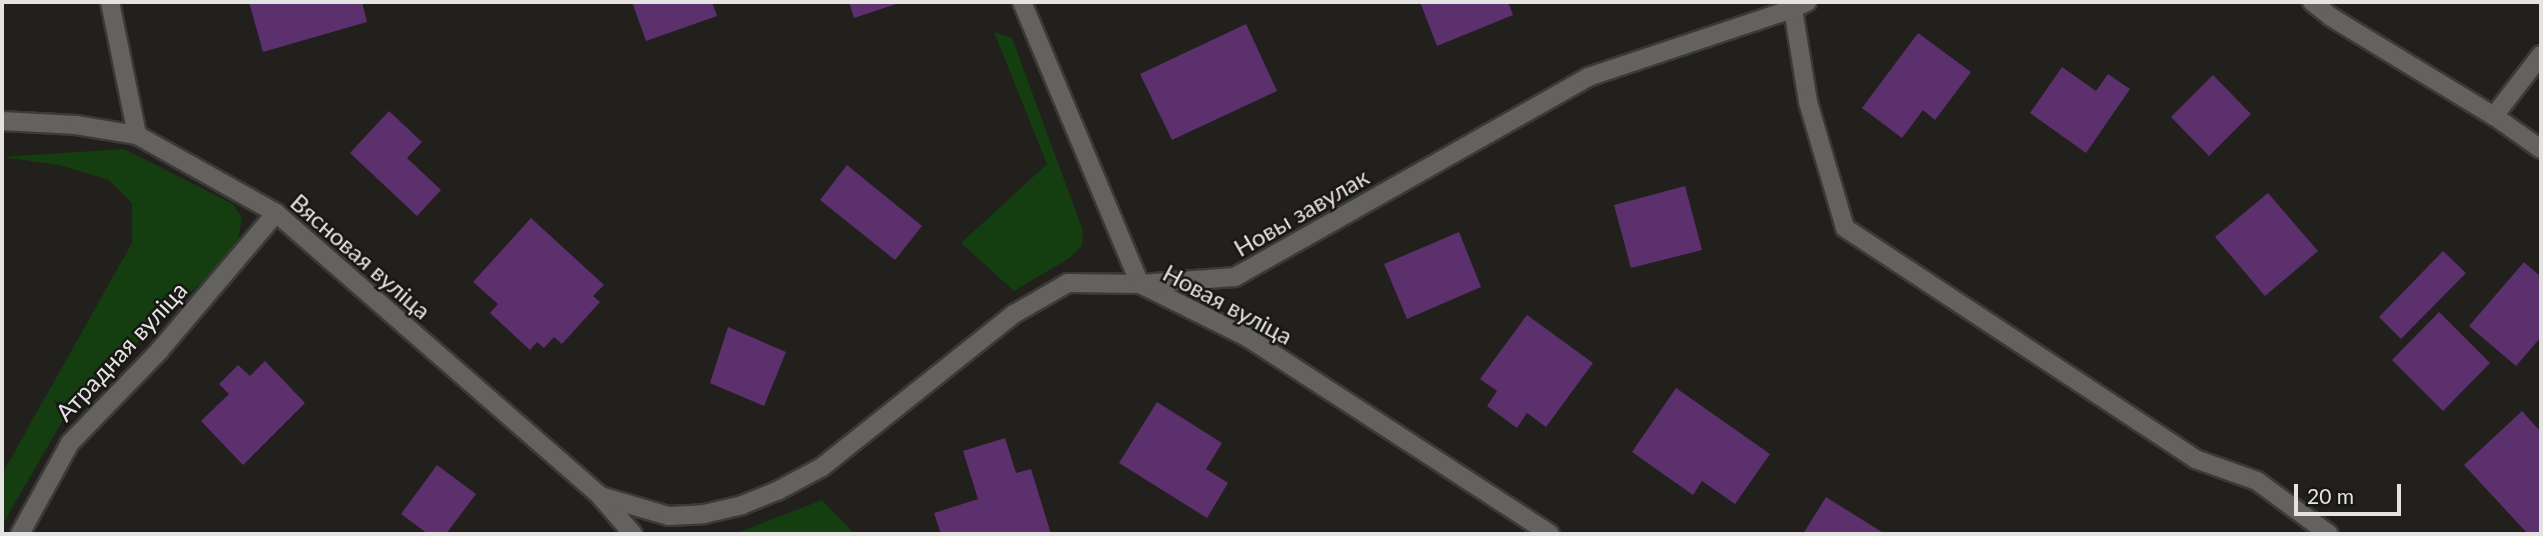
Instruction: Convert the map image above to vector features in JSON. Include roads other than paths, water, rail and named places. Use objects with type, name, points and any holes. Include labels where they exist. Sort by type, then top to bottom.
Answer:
[{"type":"street","points":[[110,2],[137,135]]},
{"type":"street","name":"Новая вуліца","points":[[1022,2],[1140,284],[1247,337],[1550,534]]},
{"type":"street","points":[[2312,2],[2331,17],[2494,116],[2541,149]]},
{"type":"street","points":[[1800,6],[1808,103],[1845,228],[2195,459],[2257,481],[2329,534]]},
{"type":"street","name":"Новы завулак","points":[[600,496],[669,516],[704,514],[742,505],[822,467],[1014,314],[1069,283],[1140,284],[1235,277],[1588,78],[1800,6]]},
{"type":"street","points":[[2494,116],[2541,55]]},
{"type":"street","name":"Вясновая вуліца","points":[[2,121],[76,125],[137,135],[276,213],[600,496],[633,534]]},
{"type":"street","name":"Атрадная вуліца","points":[[20,534],[71,443],[159,351],[276,213]]}]
